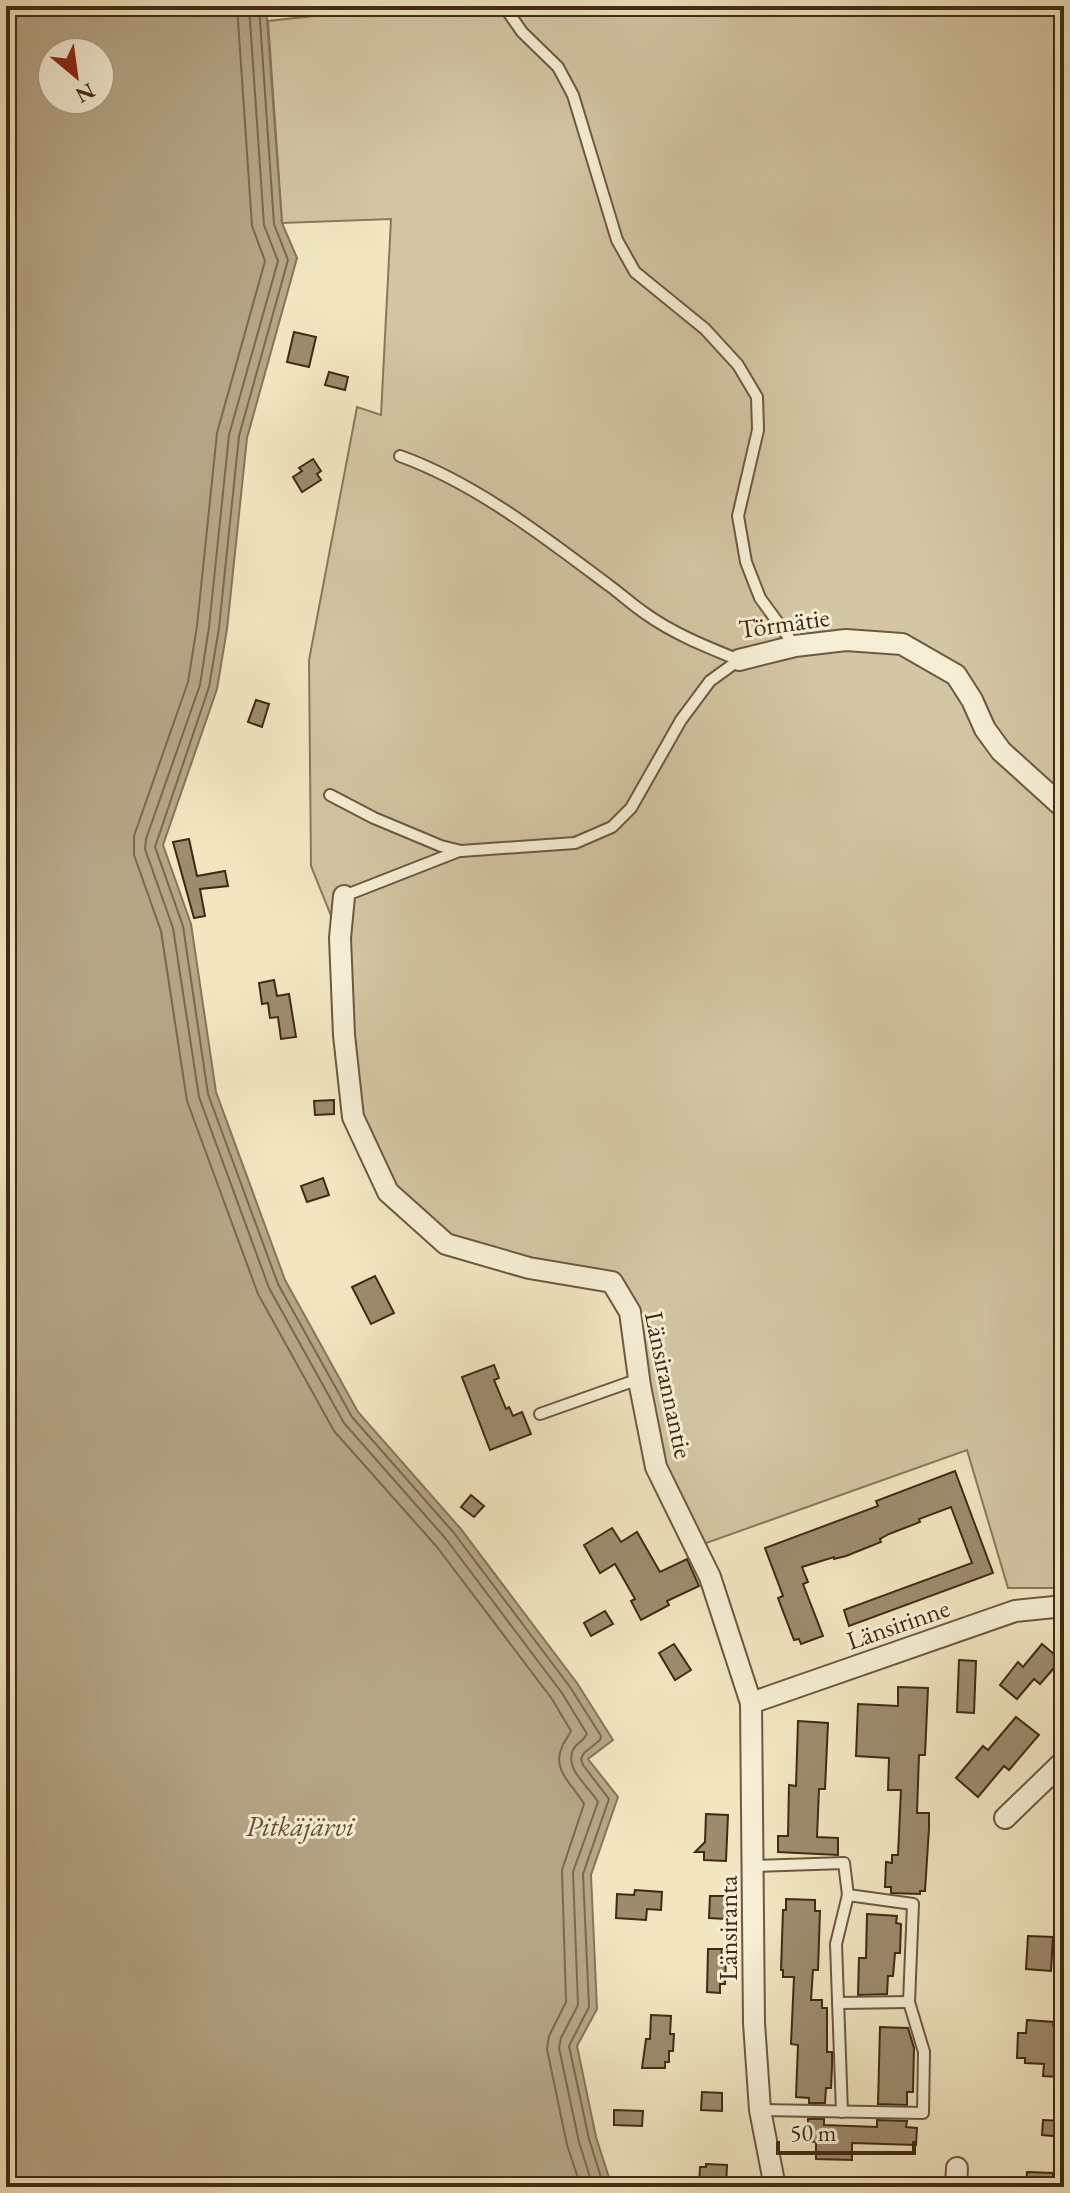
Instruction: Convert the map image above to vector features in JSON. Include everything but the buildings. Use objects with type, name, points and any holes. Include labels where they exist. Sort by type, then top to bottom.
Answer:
[{"type":"street","name":"Törmätie","points":[[739,660],[795,646],[846,640],[902,644],[956,675],[985,729],[1001,751],[1064,808]]},
{"type":"street","name":"Länsirannantie","points":[[344,896],[340,938],[344,1035],[353,1117],[388,1192],[446,1244],[529,1268],[612,1282],[630,1312],[656,1467],[710,1577],[751,1703]]},
{"type":"street","name":"Länsirinne","points":[[751,1703],[1015,1611],[1064,1606]]},
{"type":"street","name":"Länsiranta","points":[[751,1703],[754,2023],[760,2110],[775,2187]]},
{"type":"street","points":[[1005,1818],[1064,1761]]},
{"type":"lane","points":[[504,6],[522,32],[558,67],[573,95],[617,240],[635,272],[705,329],[738,365],[757,397],[758,430],[738,516],[746,562],[760,598],[795,646]]},
{"type":"lane","name":"Törmätie","points":[[400,456],[438,470],[502,510],[608,584],[646,615],[686,638],[739,660]]},
{"type":"lane","points":[[344,896],[461,851],[575,843],[612,827],[631,808],[681,720],[710,681],[739,660]]},
{"type":"lane","points":[[330,795],[374,818],[441,846],[461,851]]},
{"type":"lane","points":[[540,1414],[639,1379]]},
{"type":"lane","points":[[754,1866],[844,1863],[848,1895],[836,1944],[842,2112]]},
{"type":"lane","points":[[760,2110],[923,2113],[924,2052],[909,2002],[913,1904],[848,1895]]},
{"type":"lane","points":[[838,2003],[909,2002]]},
{"type":"shaded area","points":[[407,6],[1064,6],[1064,1588],[1008,1588],[967,1450],[695,1547],[663,1481],[612,1282],[446,1244],[388,1192],[353,1117],[340,938],[311,866],[309,660],[357,407],[381,415],[391,219],[282,223],[268,21]]},
{"type":"water","name":"Pitkäjärvi","points":[[6,6],[266,6],[282,223],[297,258],[247,438],[227,629],[217,689],[163,845],[191,924],[216,1092],[285,1280],[358,1412],[460,1528],[577,1683],[613,1740],[588,1759],[618,1797],[591,1875],[597,2009],[577,2046],[596,2137],[612,2187],[6,2187]]}]
